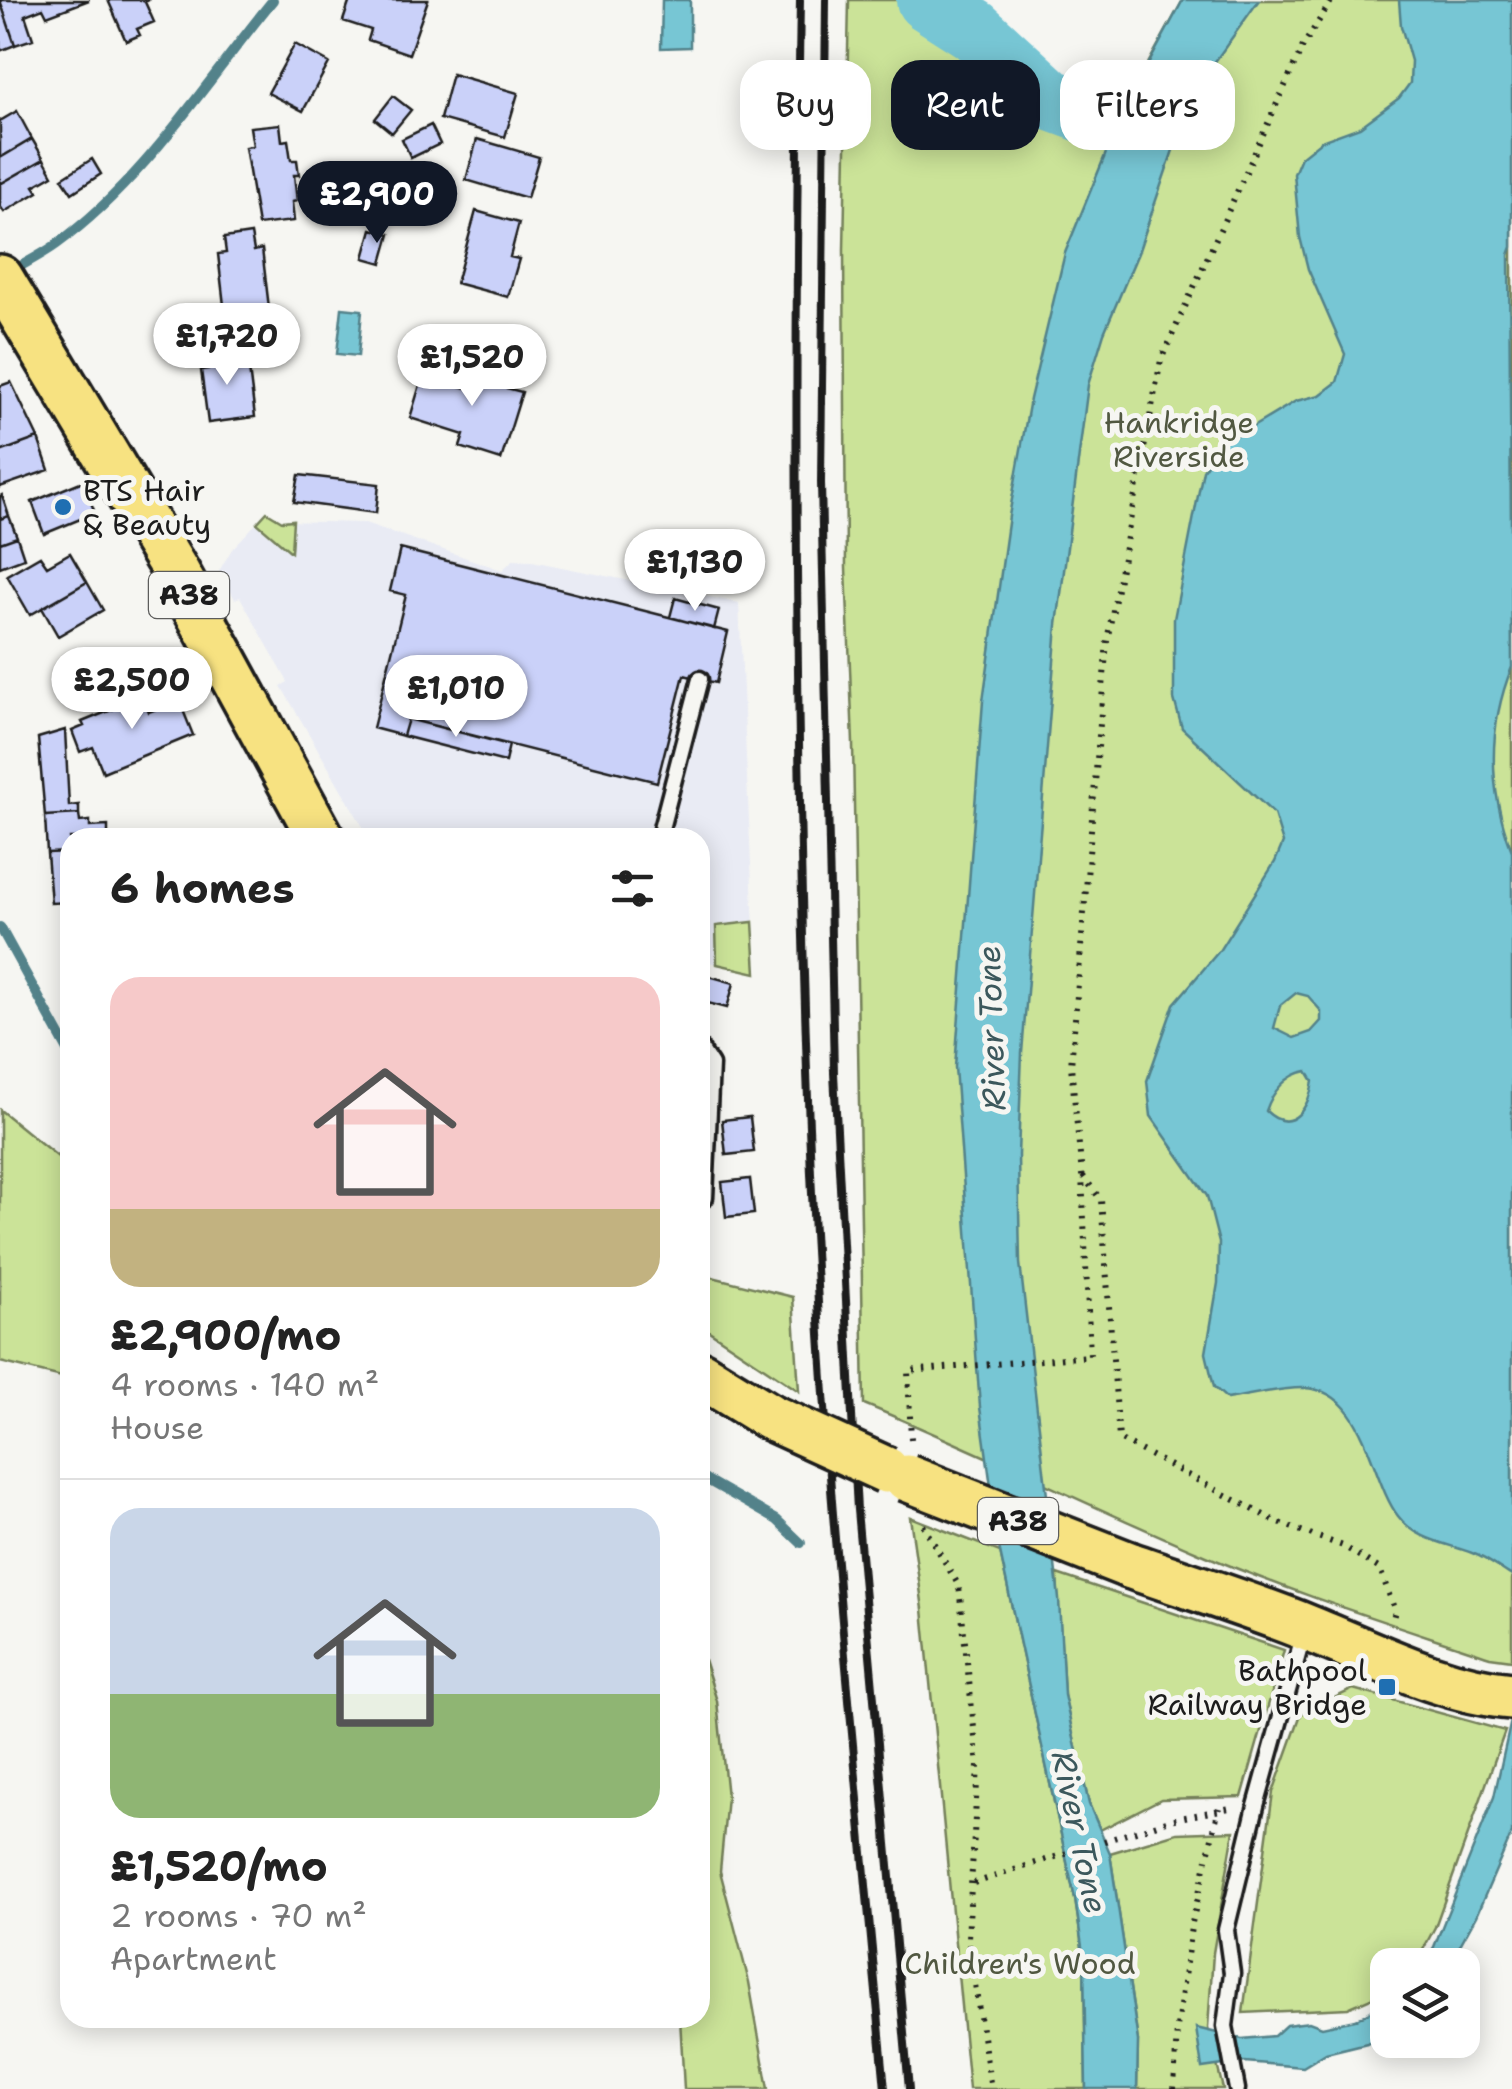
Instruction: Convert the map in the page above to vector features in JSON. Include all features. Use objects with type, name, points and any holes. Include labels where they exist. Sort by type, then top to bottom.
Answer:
[{"type":"main road","name":"A38","points":[[0,278],[176,572],[316,828]]},
{"type":"main road","name":"A38","points":[[710,1380],[770,1418],[902,1466],[1130,1564],[1306,1627],[1440,1682],[1500,1695]]},
{"type":"lane","points":[[661,828],[700,678]]},
{"type":"lane","points":[[710,1062],[710,1109]]},
{"type":"lane","points":[[1237,2089],[1225,2026],[1232,1973],[1226,1930],[1306,1627]]},
{"type":"path","points":[[902,1466],[908,1371],[1090,1356],[1082,1175],[1071,1066],[1107,641],[1161,360],[1303,46],[1332,0]]},
{"type":"path","points":[[1082,1175],[1100,1200],[1102,1214],[1118,1439],[1279,1523],[1343,1546],[1380,1569],[1394,1611],[1383,1660]]},
{"type":"path","points":[[921,1522],[958,1586],[978,1766],[968,1938],[991,2089]]},
{"type":"path","points":[[973,1884],[1170,1820],[1219,1808],[1256,1806]]},
{"type":"path","points":[[1174,2089],[1190,1927],[1219,1808]]},
{"type":"shaded area","points":[[267,512],[282,521],[365,523],[502,570],[513,560],[532,561],[739,603],[756,973],[710,962],[710,828],[364,828],[281,686],[288,682],[240,597],[235,599],[219,571],[232,549]]},
{"type":"green space","name":"Hankridge Riverside","points":[[849,0],[958,0],[1022,60],[891,60],[891,150],[1040,150],[1040,74],[1060,87],[1060,150],[1235,150],[1235,60],[1150,60],[1183,0],[1512,0],[1512,1660],[1490,1657],[1233,1567],[864,1404],[853,743],[846,568],[844,250],[846,150],[871,150],[871,60],[848,60]]},
{"type":"green space","points":[[267,512],[282,521],[293,520],[291,552],[257,523]]},
{"type":"green space","points":[[753,922],[756,973],[717,964],[716,926]]},
{"type":"green space","points":[[0,1110],[60,1159],[60,1377],[0,1362]]},
{"type":"green space","points":[[710,1276],[793,1297],[799,1391],[710,1332]]},
{"type":"green space","name":"Children's Wood","points":[[910,1517],[1000,1552],[1075,1899],[1084,1960],[1086,2089],[969,2089],[923,1609]]},
{"type":"green space","points":[[1057,1574],[1284,1650],[1242,1797],[1161,1799],[1100,1830],[1089,1804],[1064,1695]]},
{"type":"green space","points":[[710,1679],[717,1701],[727,1797],[720,1871],[749,1982],[768,2089],[684,2089],[681,2028],[710,2028]]},
{"type":"green space","points":[[1353,1689],[1505,1731],[1435,1927],[1424,1948],[1370,1948],[1370,1998],[1348,2008],[1243,2013],[1273,1792],[1301,1714]]},
{"type":"green space","points":[[1234,1831],[1213,1953],[1208,2028],[1223,2089],[1137,2089],[1138,2041],[1110,1853],[1177,1833]]},
{"type":"water","points":[[662,0],[690,0],[690,47],[661,48]]},
{"type":"water","points":[[1183,0],[1259,0],[1216,60],[1151,60]]},
{"type":"water","points":[[1399,0],[1512,0],[1512,667],[1498,713],[1494,759],[1498,805],[1512,851],[1512,1576],[1482,1558],[1422,1536],[1405,1524],[1388,1500],[1353,1419],[1324,1392],[1294,1388],[1227,1399],[1214,1387],[1206,1353],[1218,1283],[1219,1243],[1207,1196],[1151,1116],[1147,1081],[1174,1004],[1219,951],[1283,843],[1274,814],[1182,728],[1174,699],[1174,619],[1203,470],[1222,441],[1296,401],[1320,395],[1337,382],[1345,354],[1308,269],[1300,237],[1294,174],[1301,157],[1321,141],[1360,127],[1399,98],[1410,83],[1411,61],[1401,26]],"holes":[[[1296,993],[1308,996],[1321,1011],[1321,1021],[1311,1032],[1294,1038],[1274,1028],[1280,1006]],[[1307,1071],[1313,1081],[1308,1100],[1298,1115],[1284,1120],[1266,1111],[1281,1085]]]},
{"type":"water","name":"River Tone","points":[[1107,150],[1173,150],[1088,385],[1057,625],[1022,1053],[1018,1155],[1020,1263],[1059,1599],[1064,1695],[1089,1804],[1110,1853],[1138,2041],[1137,2089],[1086,2089],[1084,1960],[1075,1899],[1000,1552],[980,1407],[955,1067],[983,701],[1030,399],[1065,253]]},
{"type":"water","points":[[342,308],[362,310],[358,356],[337,354]]},
{"type":"water","points":[[1512,1716],[1512,1833],[1458,1948],[1433,1948],[1434,1947],[1494,1797]]},
{"type":"water","points":[[1370,2012],[1370,2041],[1326,2053],[1303,2067],[1245,2062],[1202,2068],[1196,2028],[1242,2039],[1274,2036],[1286,2025],[1309,2022],[1322,2027],[1355,2020]]},
{"type":"building","points":[[0,0],[89,0],[47,16],[43,8],[25,15],[33,39],[15,45]]},
{"type":"building","points":[[0,0],[15,45],[0,51]]},
{"type":"building","points":[[108,0],[149,0],[145,2],[154,22],[137,29],[140,35],[126,41]]},
{"type":"building","points":[[350,0],[428,0],[409,54],[368,40],[371,30],[343,21]]},
{"type":"building","points":[[295,44],[329,63],[303,111],[268,93]]},
{"type":"building","points":[[452,74],[518,93],[505,137],[440,119]]},
{"type":"building","points":[[393,96],[411,110],[392,133],[375,119]]},
{"type":"building","points":[[17,111],[32,139],[0,158],[0,121]]},
{"type":"building","points":[[280,124],[282,141],[288,140],[291,160],[297,160],[294,221],[258,225],[245,147],[253,146],[250,127]]},
{"type":"building","points":[[431,125],[440,144],[411,158],[402,139]]},
{"type":"building","points":[[32,139],[44,159],[0,184],[0,158]]},
{"type":"building","points":[[477,139],[539,157],[527,198],[466,180]]},
{"type":"building","points":[[44,159],[53,175],[34,186],[38,192],[4,212],[0,206],[0,184]]},
{"type":"building","points":[[92,159],[101,174],[72,193],[62,178]]},
{"type":"building","points":[[476,211],[519,223],[510,257],[519,259],[508,297],[456,283]]},
{"type":"building","points":[[372,229],[390,234],[382,263],[364,258]]},
{"type":"building","points":[[251,234],[254,251],[262,249],[269,308],[225,314],[218,254],[226,253],[224,238]]},
{"type":"building","points":[[238,350],[240,363],[248,361],[255,417],[208,423],[201,370],[208,369],[206,354]]},
{"type":"building","points":[[483,362],[512,371],[507,388],[522,392],[501,460],[460,447],[464,435],[410,418],[423,375],[474,390]]},
{"type":"building","points":[[11,382],[38,438],[0,452],[0,386]]},
{"type":"building","points":[[38,438],[49,470],[0,487],[0,452]]},
{"type":"building","points":[[299,475],[379,484],[376,513],[294,502]]},
{"type":"building","name":"BTS Hair & Beauty","points":[[83,481],[95,513],[44,534],[32,502]]},
{"type":"building","points":[[0,496],[9,516],[0,519]]},
{"type":"building","points":[[9,516],[17,537],[0,543],[0,519]]},
{"type":"building","points":[[17,537],[24,558],[0,567],[0,543]]},
{"type":"building","points":[[400,549],[728,632],[716,683],[684,675],[657,782],[408,719],[403,736],[373,728],[406,595],[390,591]]},
{"type":"building","points":[[70,553],[87,582],[30,615],[7,575],[40,556],[47,566]]},
{"type":"building","points":[[87,582],[103,610],[58,636],[42,608]]},
{"type":"building","points":[[675,598],[719,610],[714,629],[670,617]]},
{"type":"building","points":[[143,697],[149,712],[179,700],[193,735],[103,772],[93,747],[80,752],[72,731],[84,726],[82,722]]},
{"type":"building","points":[[408,719],[509,745],[505,762],[403,736]]},
{"type":"building","points":[[65,730],[69,806],[79,805],[79,814],[45,816],[38,738]]},
{"type":"building","points":[[79,814],[80,822],[90,821],[90,827],[108,828],[60,828],[60,852],[47,853],[45,816]]},
{"type":"building","points":[[60,852],[60,903],[51,903],[47,853]]},
{"type":"building","points":[[710,976],[734,983],[727,1008],[710,1004]]},
{"type":"building","points":[[750,1117],[754,1152],[726,1155],[722,1120]]},
{"type":"building","points":[[750,1179],[754,1214],[726,1217],[722,1182]]},
{"type":"waterway","points":[[10,272],[57,244],[118,191],[273,0]]},
{"type":"waterway","points":[[927,0],[974,30],[1049,99],[1060,103]]},
{"type":"waterway","points":[[0,927],[60,1036]]},
{"type":"waterway","points":[[710,1482],[777,1520],[801,1543]]},
{"type":"railway","points":[[800,0],[797,536],[800,804],[812,1199],[828,1454],[885,2089]]},
{"type":"railway","points":[[826,0],[821,483],[834,1073],[857,1510],[909,2089]]},
{"type":"place","name":"BTS Hair & Beauty","points":[[63,507]]},
{"type":"place","name":"Bathpool Railway Bridge","points":[[1387,1687]]}]
